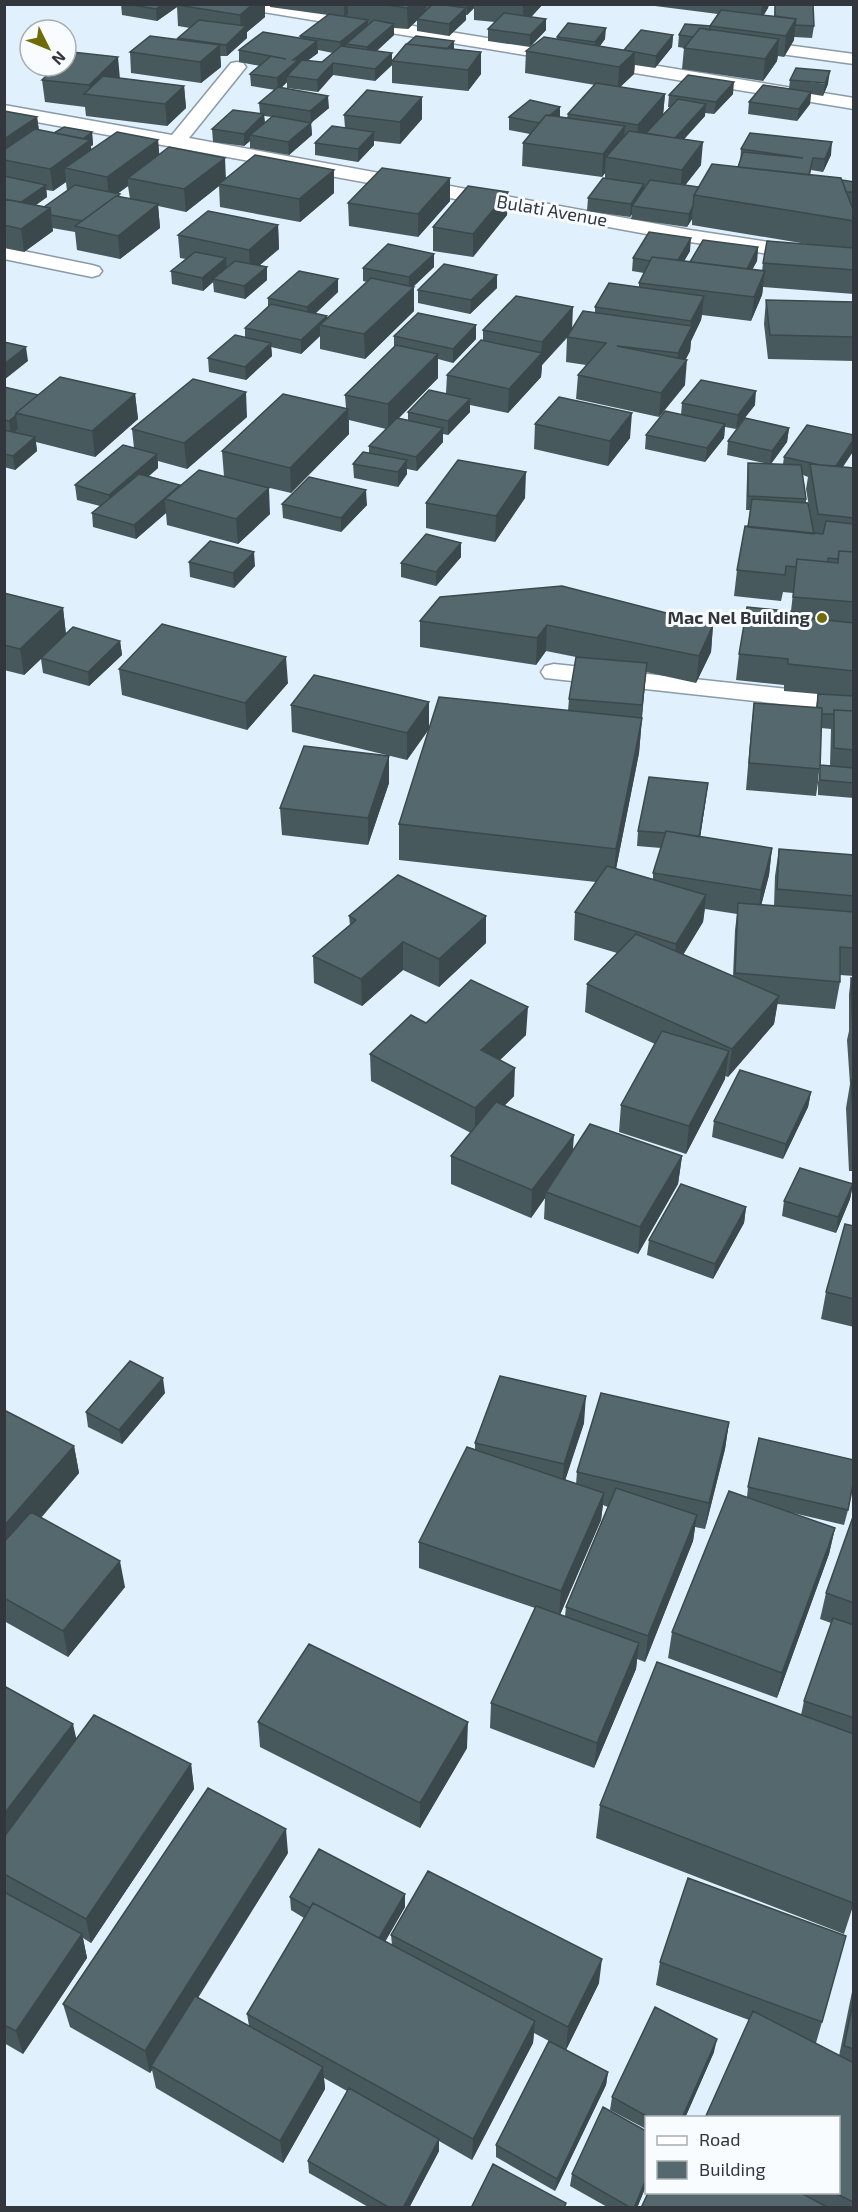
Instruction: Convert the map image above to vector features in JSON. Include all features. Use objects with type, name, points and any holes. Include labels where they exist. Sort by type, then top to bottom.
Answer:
[{"type":"street","points":[[245,4],[854,105]]},
{"type":"street","points":[[729,42],[854,59]]},
{"type":"street","points":[[178,140],[237,67]]},
{"type":"street","name":"Bulati Avenue","points":[[4,110],[178,140],[376,179],[690,236],[854,261]]},
{"type":"street","points":[[4,254],[93,271]]},
{"type":"street","points":[[554,672],[854,704]]},
{"type":"building","points":[[126,4],[163,4],[156,9]]},
{"type":"building","points":[[178,4],[253,4],[240,15]]},
{"type":"building","points":[[379,4],[411,4],[407,8]]},
{"type":"building","points":[[433,4],[466,8],[449,24],[417,19]]},
{"type":"building","points":[[775,4],[813,4],[814,26],[795,25],[796,19],[775,16]]},
{"type":"building","points":[[721,10],[796,19],[786,36],[710,26]]},
{"type":"building","points":[[504,13],[546,19],[530,35],[488,29]]},
{"type":"building","points":[[329,14],[368,20],[340,42],[300,36]]},
{"type":"building","points":[[199,20],[246,26],[226,45],[178,38]]},
{"type":"building","points":[[374,20],[394,24],[367,47],[346,44]]},
{"type":"building","points":[[568,23],[606,28],[595,42],[557,37]]},
{"type":"building","points":[[685,24],[710,26],[710,30],[700,28],[693,37],[679,35]]},
{"type":"building","points":[[700,28],[779,39],[765,59],[684,48]]},
{"type":"building","points":[[641,30],[673,35],[656,56],[624,50]]},
{"type":"building","points":[[263,32],[317,41],[293,60],[298,60],[277,78],[250,74],[271,56],[239,50]]},
{"type":"building","points":[[150,36],[220,45],[200,62],[130,52]]},
{"type":"building","points":[[416,36],[454,41],[447,49],[407,44]]},
{"type":"building","points":[[544,37],[635,52],[619,67],[526,51]]},
{"type":"building","points":[[406,44],[481,52],[468,70],[392,61]]},
{"type":"building","points":[[341,46],[392,53],[375,69],[333,63],[317,80],[287,76],[302,60],[322,62]]},
{"type":"building","points":[[78,53],[118,57],[89,85],[42,80],[44,78],[78,78]]},
{"type":"building","points":[[796,68],[830,71],[825,83],[790,80]]},
{"type":"building","points":[[688,75],[734,82],[716,102],[669,95]]},
{"type":"building","points":[[103,76],[184,86],[165,104],[84,94]]},
{"type":"building","points":[[596,83],[665,94],[638,125],[568,114]]},
{"type":"building","points":[[763,85],[811,92],[799,109],[749,102]]},
{"type":"building","points":[[278,87],[328,96],[310,111],[259,103]]},
{"type":"building","points":[[367,90],[422,97],[400,122],[344,115]]},
{"type":"building","points":[[678,99],[706,104],[675,138],[646,133]]},
{"type":"building","points":[[530,100],[560,107],[549,116],[546,115],[539,123],[509,117]]},
{"type":"building","points":[[233,110],[264,114],[244,134],[212,129]]},
{"type":"building","points":[[4,111],[37,117],[4,139]]},
{"type":"building","points":[[546,115],[625,126],[603,154],[523,143]]},
{"type":"building","points":[[273,116],[311,123],[288,142],[250,135]]},
{"type":"building","points":[[332,126],[374,132],[358,149],[315,143]]},
{"type":"building","points":[[64,127],[92,132],[83,139],[54,133]]},
{"type":"building","points":[[35,129],[90,140],[50,169],[4,160],[4,150]]},
{"type":"building","points":[[629,131],[703,142],[682,170],[606,157]]},
{"type":"building","points":[[117,132],[158,140],[107,177],[65,168]]},
{"type":"building","points":[[750,133],[832,142],[825,159],[813,158],[809,175],[738,167],[743,152],[803,158],[741,149]]},
{"type":"building","points":[[169,147],[225,158],[184,189],[128,178]]},
{"type":"building","points":[[255,155],[334,170],[299,199],[219,184]]},
{"type":"building","points":[[712,164],[841,178],[854,212],[854,221],[694,195]]},
{"type":"building","points":[[382,168],[450,178],[418,214],[348,203]]},
{"type":"building","points":[[4,176],[46,185],[21,202],[4,199]]},
{"type":"building","points":[[603,178],[644,184],[631,204],[588,198]]},
{"type":"building","points":[[650,180],[699,187],[694,195],[693,206],[689,214],[632,206]]},
{"type":"building","points":[[842,180],[854,182],[854,192],[846,192]]},
{"type":"building","points":[[75,185],[120,194],[82,221],[51,215],[50,208],[44,207]]},
{"type":"building","points":[[468,186],[508,192],[473,234],[433,227]]},
{"type":"building","points":[[116,196],[158,204],[118,236],[75,226]]},
{"type":"building","points":[[4,199],[50,208],[21,229],[4,225]]},
{"type":"building","points":[[208,211],[278,225],[249,250],[178,235]]},
{"type":"building","points":[[649,232],[691,238],[678,260],[652,257],[650,261],[633,258]]},
{"type":"building","points":[[703,240],[758,247],[747,269],[690,262]]},
{"type":"building","points":[[767,241],[854,248],[854,270],[763,263]]},
{"type":"building","points":[[388,244],[434,254],[409,277],[363,268]]},
{"type":"building","points":[[195,252],[226,258],[202,278],[171,271]]},
{"type":"building","points":[[652,257],[765,271],[754,297],[639,283]]},
{"type":"building","points":[[235,261],[267,267],[244,286],[213,279]]},
{"type":"building","points":[[444,264],[497,275],[471,300],[418,290]]},
{"type":"building","points":[[299,271],[338,279],[307,307],[268,298]]},
{"type":"building","points":[[371,278],[414,287],[364,334],[320,325]]},
{"type":"building","points":[[609,283],[704,296],[691,321],[595,307]]},
{"type":"building","points":[[516,296],[573,307],[542,342],[483,330]]},
{"type":"building","points":[[766,300],[854,302],[854,337],[770,335]]},
{"type":"building","points":[[271,304],[327,316],[301,340],[245,328]]},
{"type":"building","points":[[583,311],[692,326],[678,353],[617,346],[687,360],[661,393],[578,375],[606,343],[567,337]]},
{"type":"building","points":[[418,313],[476,325],[453,349],[394,336]]},
{"type":"building","points":[[235,335],[271,343],[245,367],[208,358]]},
{"type":"building","points":[[481,340],[542,353],[509,389],[447,375]]},
{"type":"building","points":[[4,342],[26,347],[4,364]]},
{"type":"building","points":[[396,345],[438,354],[388,404],[345,395]]},
{"type":"building","points":[[60,377],[135,394],[92,431],[16,413]]},
{"type":"building","points":[[193,379],[246,392],[184,443],[132,429]]},
{"type":"building","points":[[701,380],[756,391],[738,415],[682,403]]},
{"type":"building","points":[[4,387],[38,395],[9,421],[4,420]]},
{"type":"building","points":[[429,390],[470,399],[448,421],[408,412]]},
{"type":"building","points":[[283,394],[348,409],[290,468],[222,451]]},
{"type":"building","points":[[559,397],[632,413],[610,441],[535,424]]},
{"type":"building","points":[[665,411],[725,424],[707,448],[646,435]]},
{"type":"building","points":[[397,418],[443,428],[416,457],[369,446]]},
{"type":"building","points":[[745,418],[789,428],[772,451],[728,441]]},
{"type":"building","points":[[807,425],[854,435],[854,439],[836,466],[784,457]]},
{"type":"building","points":[[4,430],[35,437],[13,456],[4,454]]},
{"type":"building","points":[[123,445],[157,454],[109,495],[75,485]]},
{"type":"building","points":[[363,452],[407,460],[398,472],[353,464]]},
{"type":"building","points":[[458,460],[526,472],[496,516],[426,503]]},
{"type":"building","points":[[748,463],[801,465],[806,499],[748,496]]},
{"type":"building","points":[[810,464],[854,468],[854,518],[818,514]]},
{"type":"building","points":[[199,470],[269,488],[236,519],[165,499]]},
{"type":"building","points":[[139,474],[180,485],[134,525],[92,513]]},
{"type":"building","points":[[309,477],[366,490],[341,518],[282,504]]},
{"type":"building","points":[[752,499],[808,503],[814,534],[748,527]]},
{"type":"building","points":[[826,521],[854,524],[854,552],[839,551],[838,559],[828,558],[828,562],[797,559],[796,567],[786,566],[785,575],[737,570],[745,526],[823,534]]},
{"type":"building","points":[[426,534],[461,543],[436,572],[401,563]]},
{"type":"building","points":[[210,541],[254,552],[233,573],[189,562]]},
{"type":"building","points":[[839,551],[854,552],[854,602],[793,597],[797,559],[838,563]]},
{"type":"building","points":[[562,586],[713,625],[699,656],[547,625],[537,638],[420,621],[440,597]]},
{"type":"building","points":[[4,593],[63,608],[20,649],[4,645]]},
{"type":"building","points":[[747,607],[808,613],[807,618],[854,623],[854,671],[788,664],[788,659],[739,654]]},
{"type":"building","points":[[162,624],[286,657],[245,703],[119,669]]},
{"type":"building","points":[[73,627],[120,641],[88,672],[41,658]]},
{"type":"building","points":[[576,657],[647,663],[642,705],[569,699]]},
{"type":"building","points":[[314,675],[429,702],[407,733],[291,705]]},
{"type":"building","points":[[818,694],[854,696],[854,711],[834,710],[834,714],[822,714],[822,708],[817,708]]},
{"type":"building","points":[[439,697],[642,718],[616,849],[399,824]]},
{"type":"building","points":[[754,703],[822,708],[820,769],[749,763]]},
{"type":"building","points":[[834,710],[854,711],[854,750],[834,748]]},
{"type":"building","points":[[304,746],[389,756],[368,818],[280,808]]},
{"type":"building","points":[[820,765],[854,768],[854,783],[820,780]]},
{"type":"building","points":[[649,777],[708,783],[699,837],[666,831],[665,833],[638,831]]},
{"type":"building","points":[[666,831],[772,848],[761,890],[653,873]]},
{"type":"building","points":[[779,849],[854,855],[854,896],[777,889]]},
{"type":"building","points":[[607,866],[706,895],[676,944],[575,912]]},
{"type":"building","points":[[398,875],[486,916],[439,959],[403,942],[361,979],[313,956],[356,920],[349,916]]},
{"type":"building","points":[[738,903],[854,912],[854,948],[840,947],[840,982],[735,973]]},
{"type":"building","points":[[636,934],[779,996],[732,1049],[587,984]]},
{"type":"building","points":[[851,978],[854,979],[854,1013],[852,1015]]},
{"type":"building","points":[[471,980],[528,1007],[481,1050],[515,1068],[475,1108],[370,1054],[411,1015],[426,1023]]},
{"type":"building","points":[[662,1031],[729,1051],[689,1126],[621,1105]]},
{"type":"building","points":[[740,1070],[811,1092],[786,1144],[714,1121]]},
{"type":"building","points":[[851,1080],[854,1080],[854,1131]]},
{"type":"building","points":[[496,1102],[574,1135],[532,1190],[451,1156]]},
{"type":"building","points":[[590,1124],[682,1156],[640,1227],[546,1192]]},
{"type":"building","points":[[800,1168],[853,1184],[838,1217],[784,1201]]},
{"type":"building","points":[[681,1184],[746,1207],[715,1264],[649,1240]]},
{"type":"building","points":[[845,1224],[854,1226],[854,1299],[826,1292]]},
{"type":"building","points":[[130,1361],[163,1378],[119,1430],[86,1412]]},
{"type":"building","points":[[500,1376],[586,1396],[564,1464],[475,1443]]},
{"type":"building","points":[[601,1393],[729,1422],[709,1503],[577,1472]]},
{"type":"building","points":[[4,1410],[74,1446],[4,1526]]},
{"type":"building","points":[[759,1438],[854,1460],[854,1479],[848,1510],[748,1487]]},
{"type":"building","points":[[467,1447],[604,1493],[561,1591],[419,1542]]},
{"type":"building","points":[[616,1488],[697,1515],[648,1636],[566,1607]]},
{"type":"building","points":[[729,1491],[835,1528],[782,1673],[672,1632]]},
{"type":"building","points":[[31,1512],[120,1561],[63,1631],[4,1598],[4,1542]]},
{"type":"building","points":[[854,1514],[854,1603],[826,1593]]},
{"type":"building","points":[[536,1606],[639,1643],[597,1743],[491,1703]]},
{"type":"building","points":[[833,1618],[854,1625],[854,1718],[804,1701]]},
{"type":"building","points":[[309,1644],[468,1722],[420,1803],[258,1722]]},
{"type":"building","points":[[657,1662],[854,1734],[853,1903],[600,1805]]},
{"type":"building","points":[[4,1686],[73,1724],[4,1814]]},
{"type":"building","points":[[94,1715],[191,1764],[86,1919],[4,1874],[4,1837]]},
{"type":"building","points":[[208,1788],[286,1829],[145,2051],[63,2004]]},
{"type":"building","points":[[319,1849],[405,1894],[379,1938],[313,1903],[310,1908],[290,1897]]},
{"type":"building","points":[[428,1871],[602,1959],[568,2027],[391,1935]]},
{"type":"building","points":[[688,1878],[846,1936],[822,2022],[660,1962]]},
{"type":"building","points":[[4,1892],[82,1934],[16,2031],[4,2025]]},
{"type":"building","points":[[313,1903],[535,2021],[473,2139],[247,2014]]},
{"type":"building","points":[[195,1996],[323,2067],[280,2141],[151,2066]]},
{"type":"building","points":[[854,1997],[854,2049],[844,2046]]},
{"type":"building","points":[[655,2007],[717,2039],[683,2116],[646,2116],[612,2097]]},
{"type":"building","points":[[753,2011],[854,2063],[853,2202],[837,2194],[840,2194],[840,2116],[706,2116]]},
{"type":"building","points":[[549,2041],[608,2072],[557,2179],[496,2145]]},
{"type":"building","points":[[349,2088],[439,2139],[403,2208],[390,2208],[308,2161]]},
{"type":"building","points":[[603,2107],[645,2130],[645,2181],[634,2208],[572,2174]]},
{"type":"building","points":[[493,2164],[566,2203],[564,2208],[471,2208]]},
{"type":"building","points":[[648,2194],[803,2194],[829,2208],[641,2208]]},
{"type":"place","name":"Mac Nel Building","points":[[822,618]]}]
